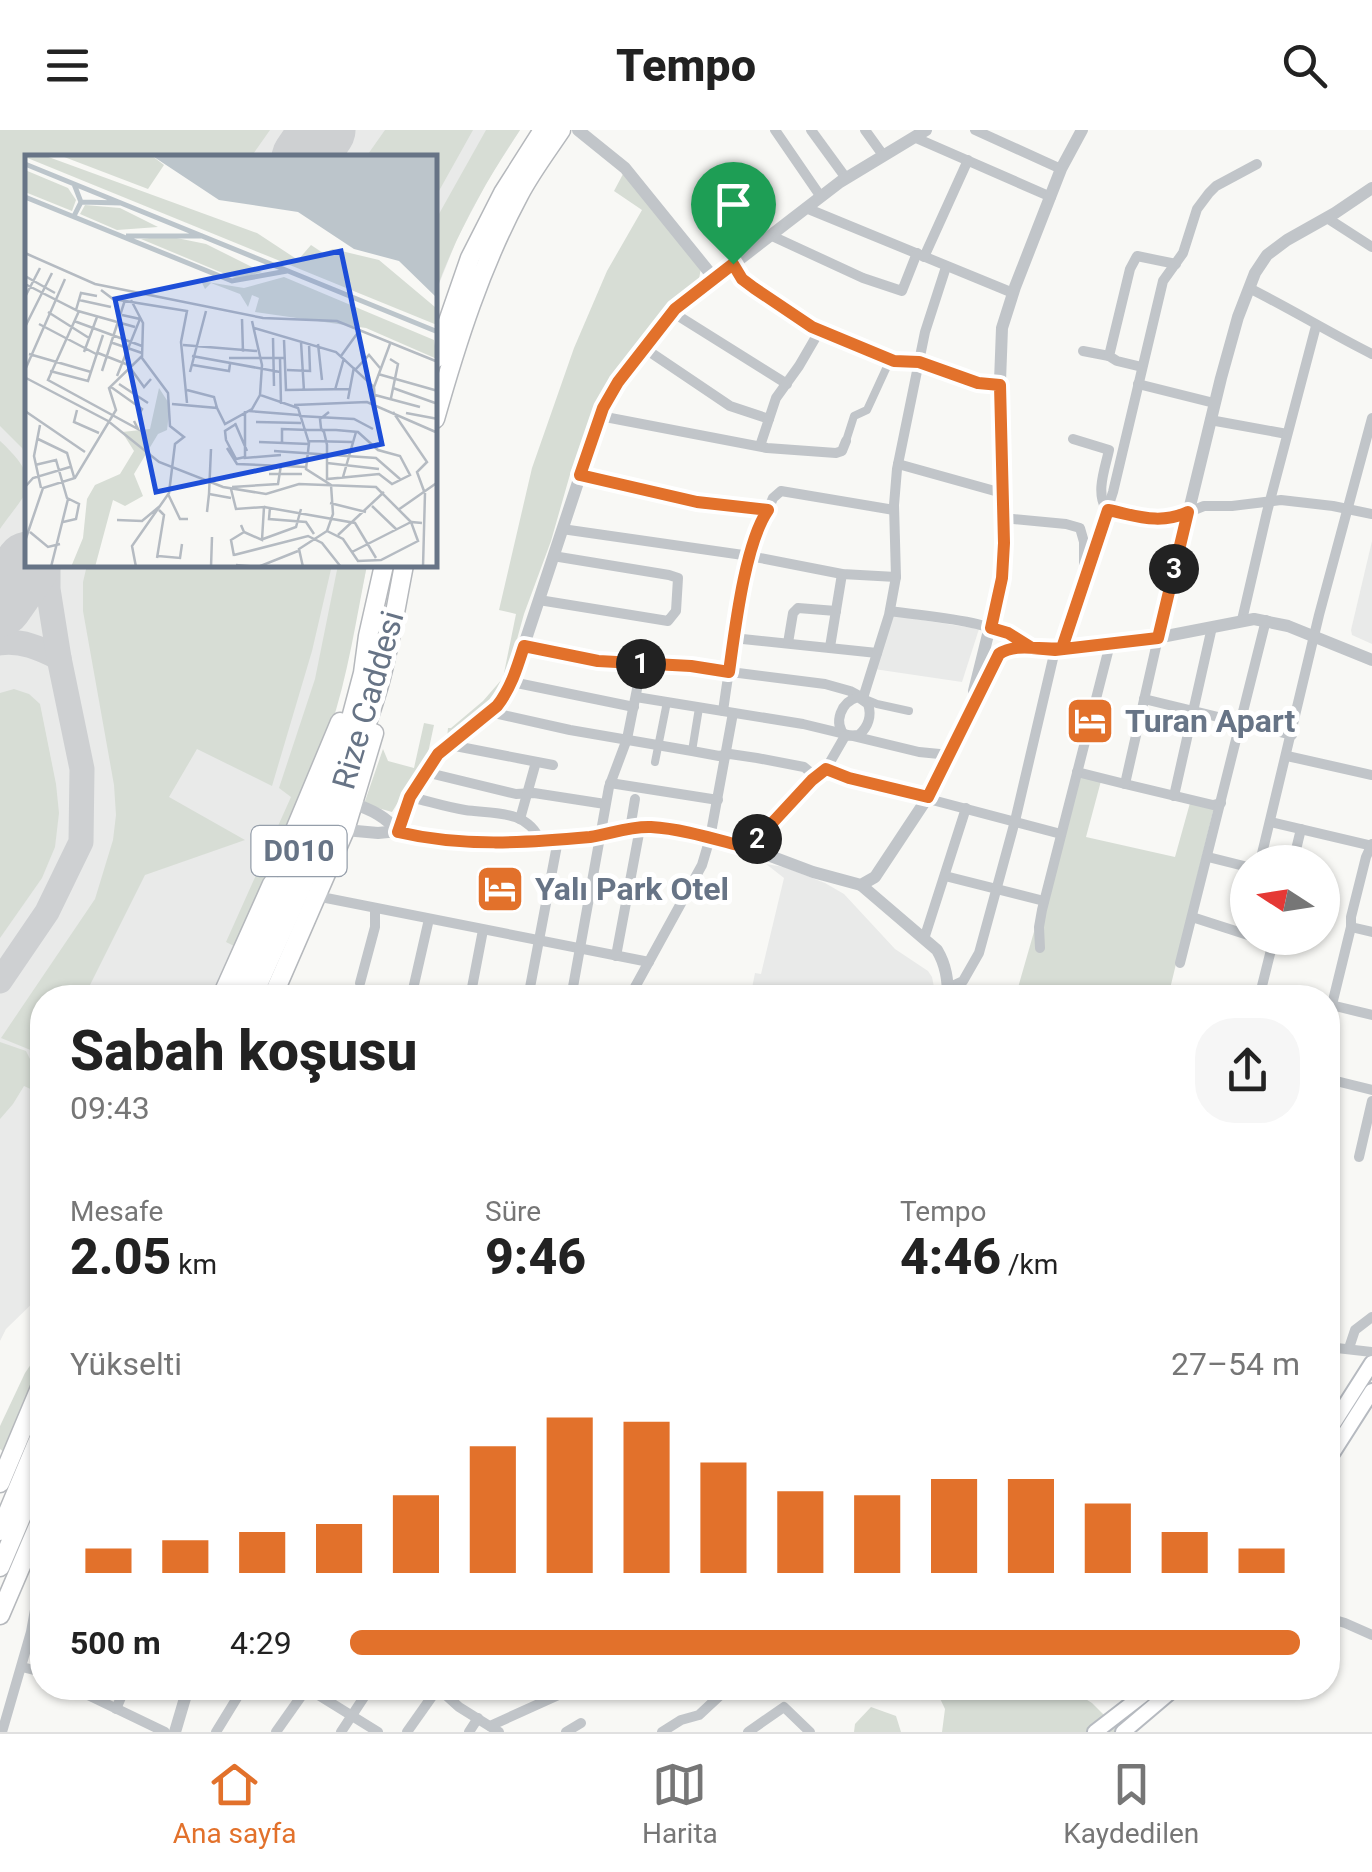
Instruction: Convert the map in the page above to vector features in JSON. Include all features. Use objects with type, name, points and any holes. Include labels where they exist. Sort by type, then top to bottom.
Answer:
[{"type":"highway","points":[[438,350],[470,258],[543,130]]},
{"type":"highway","points":[[438,409],[462,325],[486,264],[520,192],[562,130]]},
{"type":"highway","name":"Rize Caddesi","points":[[254,985],[341,756],[357,702],[383,568]]},
{"type":"highway","name":"Rize Caddesi","points":[[255,985],[340,800],[380,681],[403,568]]},
{"type":"highway","points":[[257,985],[316,896],[345,830],[367,763],[390,661],[391,625]]},
{"type":"highway","points":[[227,985],[346,710],[368,636]]},
{"type":"highway","points":[[0,1483],[30,1412]]},
{"type":"highway","points":[[0,1531],[30,1460]]},
{"type":"highway","points":[[0,1567],[30,1496]]},
{"type":"highway","points":[[0,1616],[30,1545]]},
{"type":"main road","points":[[1340,1413],[1372,1363]]},
{"type":"main road","points":[[1340,1441],[1372,1391]]},
{"type":"main road","points":[[1095,1732],[1136,1700]]},
{"type":"main road","points":[[1123,1732],[1161,1700]]},
{"type":"street","points":[[578,130],[613,156],[714,278]]},
{"type":"street","points":[[775,130],[811,200],[946,267],[1013,293]]},
{"type":"street","points":[[811,130],[846,178]]},
{"type":"street","points":[[866,130],[884,155]]},
{"type":"street","points":[[975,130],[1062,169]]},
{"type":"street","points":[[968,712],[1002,578],[1002,328],[1050,197],[1082,130]]},
{"type":"street","points":[[398,832],[410,797],[438,754],[490,712],[512,682],[600,416],[610,394],[672,312],[772,236],[811,200],[921,134],[1050,197]]},
{"type":"street","points":[[772,236],[863,278],[902,291],[968,160]]},
{"type":"street","points":[[957,985],[980,953],[1059,649],[1108,510],[1163,282],[1183,252],[1196,209],[1216,186],[1257,164]]},
{"type":"street","points":[[1125,784],[1214,403],[1255,273],[1286,240],[1372,188]]},
{"type":"street","points":[[1327,218],[1372,247]]},
{"type":"street","points":[[1110,356],[1136,256],[1176,264]]},
{"type":"street","points":[[733,264],[742,279],[820,330],[890,360],[919,362],[978,383],[1000,385]]},
{"type":"street","points":[[863,698],[896,577],[894,510],[898,464],[932,306],[946,267]]},
{"type":"street","points":[[1249,288],[1372,354]]},
{"type":"street","points":[[672,312],[787,384]]},
{"type":"street","points":[[1242,620],[1316,326]]},
{"type":"street","points":[[760,446],[776,398],[820,330]]},
{"type":"street","points":[[644,348],[730,406],[769,419]]},
{"type":"street","points":[[1084,351],[1142,367]]},
{"type":"street","points":[[600,416],[760,446],[836,453],[842,451],[854,416],[867,410],[890,360]]},
{"type":"street","points":[[1138,384],[1214,403]]},
{"type":"street","points":[[1264,845],[1372,418]]},
{"type":"street","points":[[1210,420],[1287,434]]},
{"type":"street","points":[[1073,439],[1108,450],[1100,494],[1108,510],[1171,519],[1204,506],[1297,502],[1372,514]]},
{"type":"street","points":[[898,464],[1002,493]]},
{"type":"street","points":[[580,475],[697,502],[768,510]]},
{"type":"street","points":[[636,985],[702,865],[710,838],[726,755],[734,638],[750,556],[773,498],[781,491],[894,510]]},
{"type":"street","points":[[1003,518],[1080,528],[1084,542],[1084,587]]},
{"type":"street","points":[[562,529],[750,556],[842,574],[896,577]]},
{"type":"street","points":[[539,600],[668,621],[676,611],[678,578],[553,556]]},
{"type":"street","points":[[830,647],[842,574]]},
{"type":"street","points":[[788,643],[793,613],[798,608],[836,611]]},
{"type":"street","points":[[890,610],[991,628],[1032,648]]},
{"type":"street","points":[[861,885],[875,877],[928,797],[999,654],[1010,647],[1059,649],[1110,644],[1242,620],[1266,620],[1315,635],[1372,660]]},
{"type":"street","points":[[1180,964],[1266,620]]},
{"type":"street","points":[[1174,796],[1212,627]]},
{"type":"street","points":[[734,638],[876,653]]},
{"type":"street","points":[[1040,948],[1044,902],[1110,644]]},
{"type":"street","points":[[524,646],[598,661],[691,666],[826,684],[877,704],[909,710]]},
{"type":"street","points":[[573,985],[605,804],[627,739],[642,664]]},
{"type":"street","points":[[512,682],[728,712],[950,755]]},
{"type":"street","points":[[863,698],[870,710],[866,728],[859,735],[845,736],[838,724],[843,708],[850,699],[863,698]]},
{"type":"street","points":[[1144,699],[1292,735]]},
{"type":"street","points":[[654,762],[667,702]]},
{"type":"street","points":[[692,751],[699,708]]},
{"type":"street","points":[[490,712],[692,751],[804,767],[1061,834]]},
{"type":"street","points":[[749,848],[821,773],[845,736]]},
{"type":"street","points":[[450,745],[553,765]]},
{"type":"street","points":[[1287,756],[1372,775]]},
{"type":"street","points":[[520,819],[536,762]]},
{"type":"street","points":[[425,772],[516,794],[605,804]]},
{"type":"street","points":[[1077,772],[1214,805],[1221,803]]},
{"type":"street","points":[[610,783],[718,800]]},
{"type":"street","points":[[410,797],[466,810],[508,814],[532,826],[540,841]]},
{"type":"street","points":[[616,956],[635,828],[635,799]]},
{"type":"street","points":[[354,804],[374,810],[398,832]]},
{"type":"street","points":[[924,939],[966,808]]},
{"type":"street","points":[[1270,822],[1372,846],[1354,902],[1336,985]]},
{"type":"street","points":[[345,830],[398,832],[458,842],[558,840],[656,828],[749,848],[861,885],[937,950],[947,985]]},
{"type":"street","points":[[1297,845],[1301,829]]},
{"type":"street","points":[[531,985],[558,840]]},
{"type":"street","points":[[1208,857],[1230,863]]},
{"type":"street","points":[[945,876],[1044,902]]},
{"type":"street","points":[[316,896],[648,962]]},
{"type":"street","points":[[360,983],[375,908]]},
{"type":"street","points":[[1192,917],[1230,929]]},
{"type":"street","points":[[415,985],[428,919]]},
{"type":"street","points":[[1351,927],[1372,932]]},
{"type":"street","points":[[472,985],[483,930]]},
{"type":"street","points":[[1262,985],[1270,955]]},
{"type":"street","points":[[1340,1014],[1372,1015]]},
{"type":"street","points":[[1340,1083],[1372,1090]]},
{"type":"street","points":[[1359,1157],[1372,1101]]},
{"type":"street","points":[[1349,1348],[1355,1330],[1372,1317]]},
{"type":"street","points":[[1340,1348],[1372,1352]]},
{"type":"street","points":[[1340,1622],[1372,1635]]},
{"type":"street","points":[[2,1732],[30,1645]]},
{"type":"street","points":[[22,1667],[30,1669]]},
{"type":"street","points":[[97,1700],[165,1732]]},
{"type":"street","points":[[116,1709],[120,1700]]},
{"type":"street","points":[[175,1732],[184,1700]]},
{"type":"street","points":[[216,1732],[236,1700]]},
{"type":"street","points":[[276,1732],[299,1700]]},
{"type":"street","points":[[327,1700],[378,1732]]},
{"type":"street","points":[[341,1732],[362,1700]]},
{"type":"street","points":[[407,1732],[426,1700]]},
{"type":"street","points":[[452,1700],[494,1729],[551,1700]]},
{"type":"street","points":[[662,1732],[681,1720],[700,1715],[716,1700]]},
{"type":"street","points":[[748,1732],[784,1707],[810,1732]]},
{"type":"street","points":[[468,1732],[478,1718]]},
{"type":"street","points":[[566,1732],[581,1723]]},
{"type":"shaded area","points":[[0,130],[520,130],[457,239],[438,286],[438,155],[25,155],[25,568],[366,568],[342,686],[297,814],[222,985],[30,985],[30,1306],[6,1329],[0,1341]]},
{"type":"shaded area","points":[[0,130],[270,130],[252,155],[25,155],[25,454],[0,426]]},
{"type":"shaded area","points":[[385,130],[473,130],[438,193],[438,155],[367,155]]},
{"type":"shaded area","points":[[486,130],[520,130],[472,209],[438,286],[438,216]]},
{"type":"shaded area","points":[[623,174],[701,268],[699,279],[610,377],[571,471],[506,679],[486,705],[447,738],[448,728],[483,701],[503,678],[516,614],[499,610],[532,468],[574,348],[607,271],[642,210],[614,191]]},
{"type":"shaded area","points":[[0,441],[25,471],[25,494],[0,529]]},
{"type":"shaded area","points":[[1372,541],[1372,644],[1352,635],[1351,630]]},
{"type":"shaded area","points":[[86,568],[331,568],[312,651],[272,786],[197,749],[169,797],[245,840],[145,875],[90,985],[37,985],[95,899],[113,840],[116,815],[83,611]]},
{"type":"shaded area","points":[[337,568],[366,568],[330,729],[287,840],[238,948],[226,942],[291,797],[279,788],[315,679]]},
{"type":"shaded area","points":[[890,615],[979,629],[962,682],[874,669]]},
{"type":"shaded area","points":[[14,689],[29,694],[40,704],[59,813],[55,847],[42,878],[0,938],[0,693]]},
{"type":"shaded area","points":[[424,723],[434,725],[428,753],[392,812],[364,804],[383,749],[388,761],[414,768]]},
{"type":"shaded area","points":[[1079,775],[1101,781],[1086,837],[1175,857],[1190,803],[1214,807],[1171,985],[1019,985]]},
{"type":"shaded area","points":[[766,864],[784,867],[844,894],[895,949],[928,971],[934,985],[753,985],[755,973],[761,974],[784,878]]},
{"type":"shaded area","points":[[30,995],[30,1050],[1,1038]]},
{"type":"shaded area","points":[[0,1042],[26,1051],[30,1059],[30,1089],[24,1086],[0,1119]]},
{"type":"shaded area","points":[[30,1366],[30,1397],[4,1452],[0,1449],[0,1426]]},
{"type":"shaded area","points":[[941,1700],[1087,1700],[1121,1732],[942,1732],[945,1709]]},
{"type":"shaded area","points":[[871,1707],[896,1716],[901,1732],[854,1732],[855,1724]]},
{"type":"taxiway","points":[[0,981],[47,912],[81,842],[82,769],[59,658],[48,568]]},
{"type":"taxiway","points":[[0,643],[30,646],[59,658]]},
{"type":"runway","points":[[306,155],[323,130]]},
{"type":"runway","points":[[0,604],[25,568]]},
{"type":"place","name":"Turan Apart","points":[[1090,721]]},
{"type":"place","name":"Yalı Park Otel","points":[[500,889]]},
{"type":"route","points":[[733,264],[675,309],[618,382],[603,408],[580,475],[697,502],[768,510],[753,545],[729,672],[598,661],[524,646],[502,699],[438,754],[410,797],[398,832],[481,842],[558,840],[649,827],[749,848],[826,769],[928,797],[999,654],[1010,647],[1055,650],[1062,648],[1108,510],[1153,519],[1171,519],[1188,512],[1158,638],[1055,650],[1032,648],[991,628],[1002,578],[1004,543],[1000,385],[978,383],[919,362],[894,361],[812,327],[742,279],[733,264]]}]
